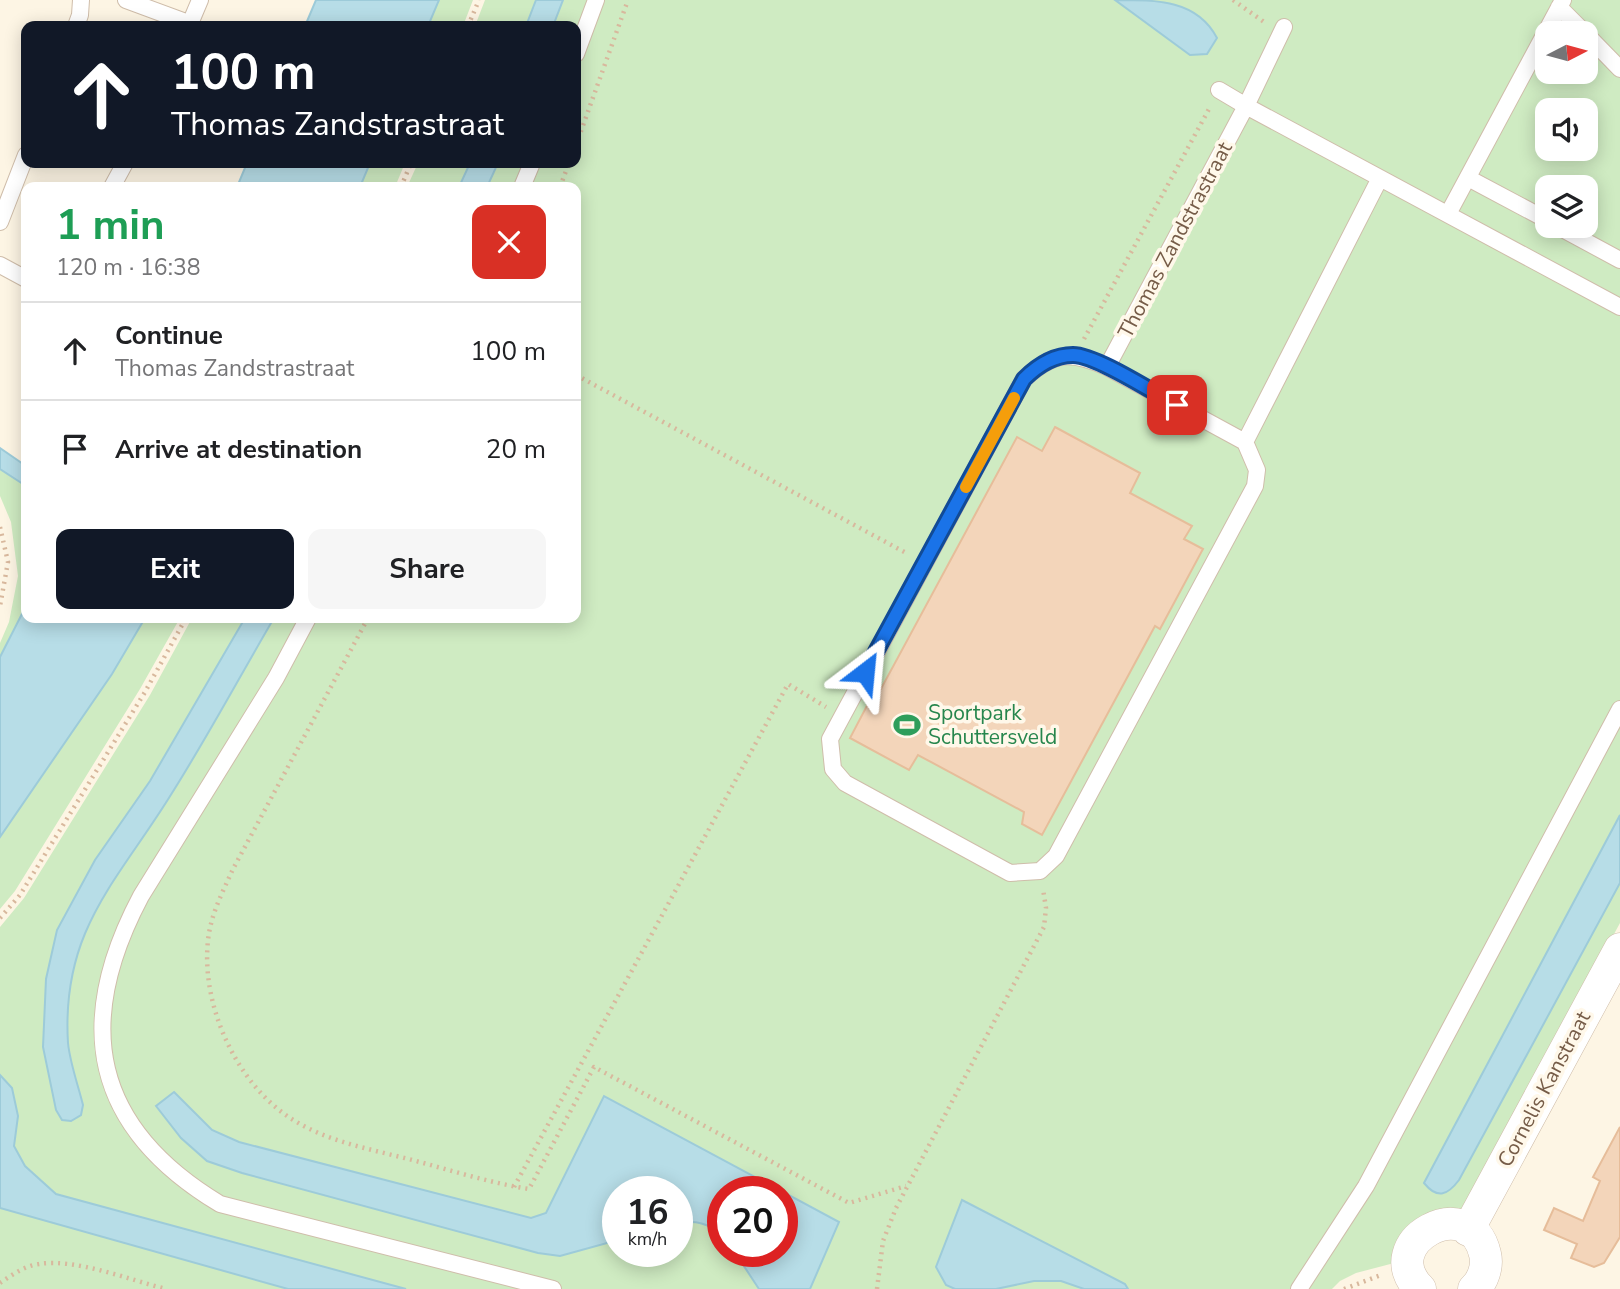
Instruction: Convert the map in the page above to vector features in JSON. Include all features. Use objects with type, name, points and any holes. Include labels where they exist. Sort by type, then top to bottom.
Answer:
[{"type":"street","name":"Cornelis Kanstraat","points":[[1468,1230],[1620,949]]},
{"type":"street","points":[[1414,1279],[1409,1254],[1415,1240],[1425,1230],[1439,1224],[1454,1224],[1468,1230],[1479,1240],[1485,1254],[1485,1270],[1474,1289]]},
{"type":"lane","points":[[78,21],[80,0]]},
{"type":"lane","points":[[126,0],[180,21]]},
{"type":"lane","points":[[192,21],[201,0]]},
{"type":"lane","points":[[581,40],[596,0]]},
{"type":"lane","points":[[1448,214],[1561,4],[1575,21]]},
{"type":"lane","name":"Thomas Zandstrastraat","points":[[1107,367],[1246,106],[1282,30]]},
{"type":"lane","points":[[1598,47],[1620,69]]},
{"type":"lane","points":[[1219,90],[1620,307]]},
{"type":"lane","points":[[0,222],[21,168]]},
{"type":"lane","points":[[1245,442],[1380,178]]},
{"type":"lane","points":[[1468,178],[1535,214]]},
{"type":"lane","points":[[1579,238],[1620,260]]},
{"type":"lane","points":[[0,265],[21,276]]},
{"type":"lane","points":[[1074,355],[1107,367],[1245,442],[1257,470],[1255,486],[1056,856],[1040,871],[1010,873],[845,783],[833,769],[830,740],[1024,379],[1037,367],[1056,358],[1074,355]]},
{"type":"lane","points":[[305,623],[276,678],[141,895],[122,932],[110,967],[102,1006],[100,1035],[105,1066],[117,1099],[133,1129],[161,1160],[188,1184],[220,1203],[553,1289]]},
{"type":"lane","points":[[1299,1289],[1366,1186],[1620,709]]},
{"type":"path","points":[[470,21],[479,0]]},
{"type":"path","points":[[581,131],[628,0]]},
{"type":"path","points":[[1233,0],[1282,30]]},
{"type":"path","points":[[1074,355],[1219,90]]},
{"type":"path","points":[[581,378],[925,564]]},
{"type":"path","points":[[0,527],[8,562],[0,606]]},
{"type":"path","points":[[0,918],[27,884],[145,692],[183,623]]},
{"type":"path","points":[[365,623],[233,869],[217,905],[209,932],[207,956],[218,1020],[248,1076],[273,1104],[293,1120],[341,1141],[529,1189],[594,1067]]},
{"type":"path","points":[[514,1187],[788,684],[841,716]]},
{"type":"path","points":[[877,1289],[883,1241],[906,1186],[1044,927],[1045,908],[1040,871]]},
{"type":"path","points":[[583,1061],[849,1203],[906,1186]]},
{"type":"path","points":[[0,1283],[19,1271],[41,1263],[68,1265],[166,1289]]},
{"type":"path","points":[[1344,1289],[1374,1276],[1414,1279]]},
{"type":"green space","points":[[439,0],[473,0],[465,21],[430,21]]},
{"type":"green space","points":[[485,0],[536,0],[528,21],[477,21]]},
{"type":"green space","name":"Sportpark Schuttersveld","points":[[550,0],[1620,0],[1620,832],[1459,1180],[1620,883],[1620,923],[1462,1214],[1398,1262],[1356,1273],[1340,1281],[1332,1289],[369,1289],[41,1199],[9,1151],[12,1088],[0,1075],[0,927],[24,898],[150,695],[189,623],[242,623],[150,781],[95,860],[57,930],[46,979],[43,1047],[72,925],[257,623],[581,623],[581,182],[475,182],[482,168],[581,168],[581,21],[541,21]]},
{"type":"green space","points":[[368,168],[403,168],[397,182],[362,182]]},
{"type":"green space","points":[[416,168],[468,168],[461,182],[409,182]]},
{"type":"green space","points":[[0,469],[21,483],[21,616],[0,657],[0,643],[9,622],[18,576],[11,522],[0,496]]},
{"type":"green space","points":[[142,623],[177,623],[140,689],[15,891],[0,909],[0,837],[112,674]]},
{"type":"green space","points":[[0,1208],[288,1289],[0,1289]]},
{"type":"water","points":[[316,0],[439,0],[430,21],[307,21]]},
{"type":"water","points":[[536,0],[563,0],[555,21],[528,21]]},
{"type":"water","points":[[1115,0],[1161,2],[1187,9],[1209,25],[1217,38],[1207,54],[1190,55]]},
{"type":"water","points":[[245,168],[368,168],[362,182],[239,182]]},
{"type":"water","points":[[468,168],[496,168],[489,182],[461,182]]},
{"type":"water","points":[[0,448],[21,463],[21,483],[0,469]]},
{"type":"water","points":[[21,616],[21,623],[142,623],[112,674],[0,837],[0,657]]},
{"type":"water","points":[[242,623],[271,623],[185,771],[97,908],[84,937],[74,968],[68,1003],[68,1043],[83,1105],[81,1115],[71,1121],[62,1120],[56,1110],[43,1047],[46,979],[57,930],[95,860],[150,781]]},
{"type":"water","points":[[1620,815],[1620,883],[1459,1180],[1442,1194],[1433,1192],[1424,1183]]},
{"type":"water","points":[[0,1075],[12,1088],[18,1116],[14,1146],[25,1166],[56,1194],[406,1289],[288,1289],[0,1208]]},
{"type":"water","points":[[174,1092],[212,1130],[239,1142],[531,1218],[546,1213],[604,1096],[753,1176],[707,1176],[707,1226],[693,1222],[693,1176],[602,1176],[602,1244],[560,1256],[538,1253],[242,1173],[207,1161],[181,1138],[156,1106]]},
{"type":"water","points":[[798,1200],[839,1222],[810,1289],[759,1289],[745,1267],[798,1267]]},
{"type":"water","points":[[962,1200],[1125,1284],[1128,1289],[1084,1289],[1061,1281],[1034,1281],[996,1289],[955,1289],[946,1285],[936,1267]]},
{"type":"building","points":[[1055,427],[1140,473],[1130,493],[1192,526],[1184,539],[1203,549],[1160,629],[1155,626],[1042,835],[1022,824],[1024,812],[918,755],[909,770],[850,738],[871,698],[875,700],[1017,437],[1042,451]]},
{"type":"building","points":[[1620,1127],[1620,1237],[1604,1263],[1594,1267],[1571,1258],[1577,1244],[1544,1230],[1554,1208],[1583,1221],[1600,1181],[1593,1177]]},
{"type":"slow traffic","points":[[966,487],[1014,398]]},
{"type":"place","name":"Sportpark Schuttersveld","points":[[907,725]]},
{"type":"route","points":[[865,672],[1024,379],[1037,367],[1056,358],[1074,355],[1087,358],[1177,405]]}]
